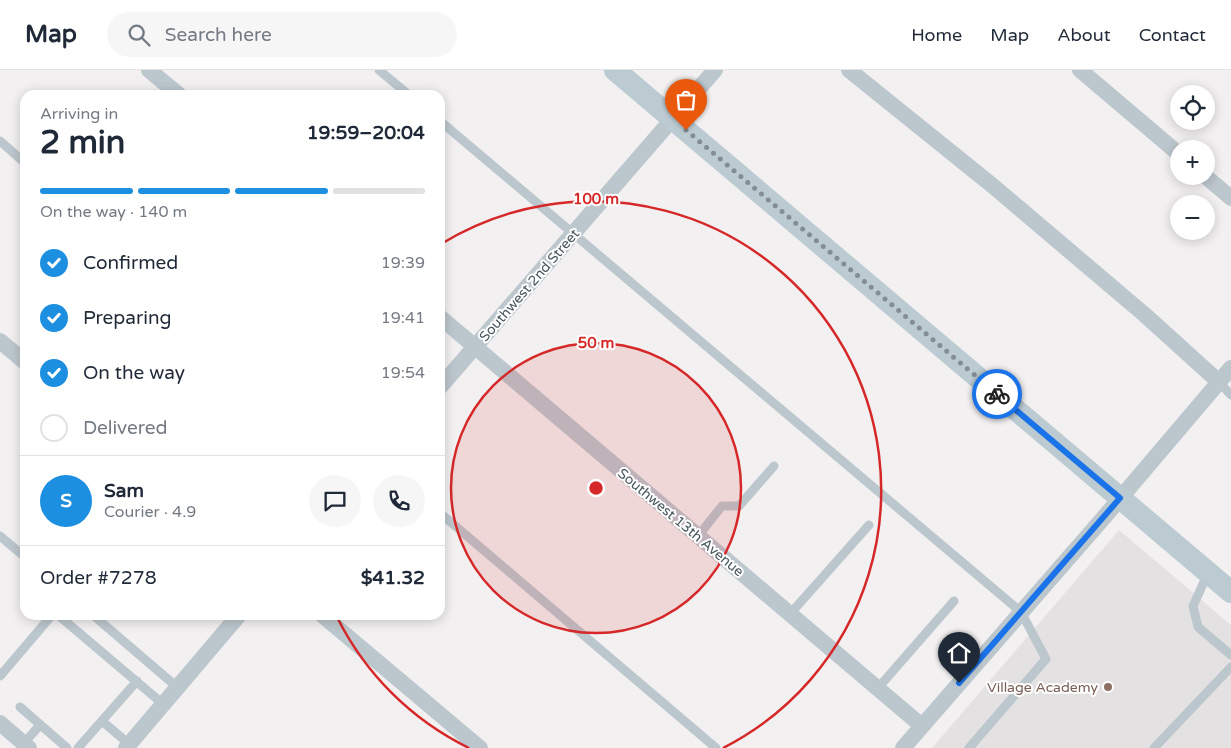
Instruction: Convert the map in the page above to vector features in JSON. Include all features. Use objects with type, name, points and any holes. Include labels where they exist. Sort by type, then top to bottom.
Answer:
[{"type":"street","points":[[150,70],[173,90]]},
{"type":"street","points":[[615,70],[1231,592]]},
{"type":"street","name":"Southwest 2nd Street","points":[[445,381],[715,70]]},
{"type":"street","points":[[849,70],[993,186],[1145,315],[1219,382]]},
{"type":"street","points":[[1080,70],[1170,146]]},
{"type":"street","points":[[1215,184],[1231,198]]},
{"type":"street","name":"Southwest 13th Avenue","points":[[445,321],[922,726]]},
{"type":"street","points":[[0,341],[20,358]]},
{"type":"street","points":[[903,748],[1231,368]]},
{"type":"street","points":[[128,746],[235,620]]},
{"type":"street","points":[[328,620],[480,748]]},
{"type":"street","points":[[0,723],[26,746]]},
{"type":"lane","points":[[380,70],[403,90]]},
{"type":"lane","points":[[445,125],[1021,612],[1046,659],[969,748]]},
{"type":"lane","points":[[0,141],[20,158]]},
{"type":"lane","points":[[1219,382],[1231,394]]},
{"type":"lane","points":[[698,536],[722,506],[739,506],[774,466]]},
{"type":"lane","points":[[445,517],[716,748]]},
{"type":"lane","points":[[790,614],[869,525]]},
{"type":"lane","points":[[0,536],[20,553]]},
{"type":"lane","points":[[1208,573],[1193,606],[1198,627],[1231,655]]},
{"type":"lane","points":[[878,688],[954,601]]},
{"type":"lane","points":[[0,676],[48,620]]},
{"type":"lane","points":[[64,620],[163,704]]},
{"type":"lane","points":[[99,620],[178,687]]},
{"type":"lane","points":[[1154,748],[1231,667]]},
{"type":"lane","points":[[78,748],[137,681]]},
{"type":"lane","points":[[20,708],[67,748]]},
{"type":"lane","points":[[102,721],[128,746]]},
{"type":"lane","points":[[26,746],[40,724]]},
{"type":"shaded area","name":"Village Academy","points":[[1119,530],[1231,625],[1231,748],[932,748]]},
{"type":"way so far","points":[[686,130],[997,394]]},
{"type":"place","name":"Village Academy","points":[[1108,687]]},
{"type":"route","points":[[959,683],[1120,498],[997,394]]}]
